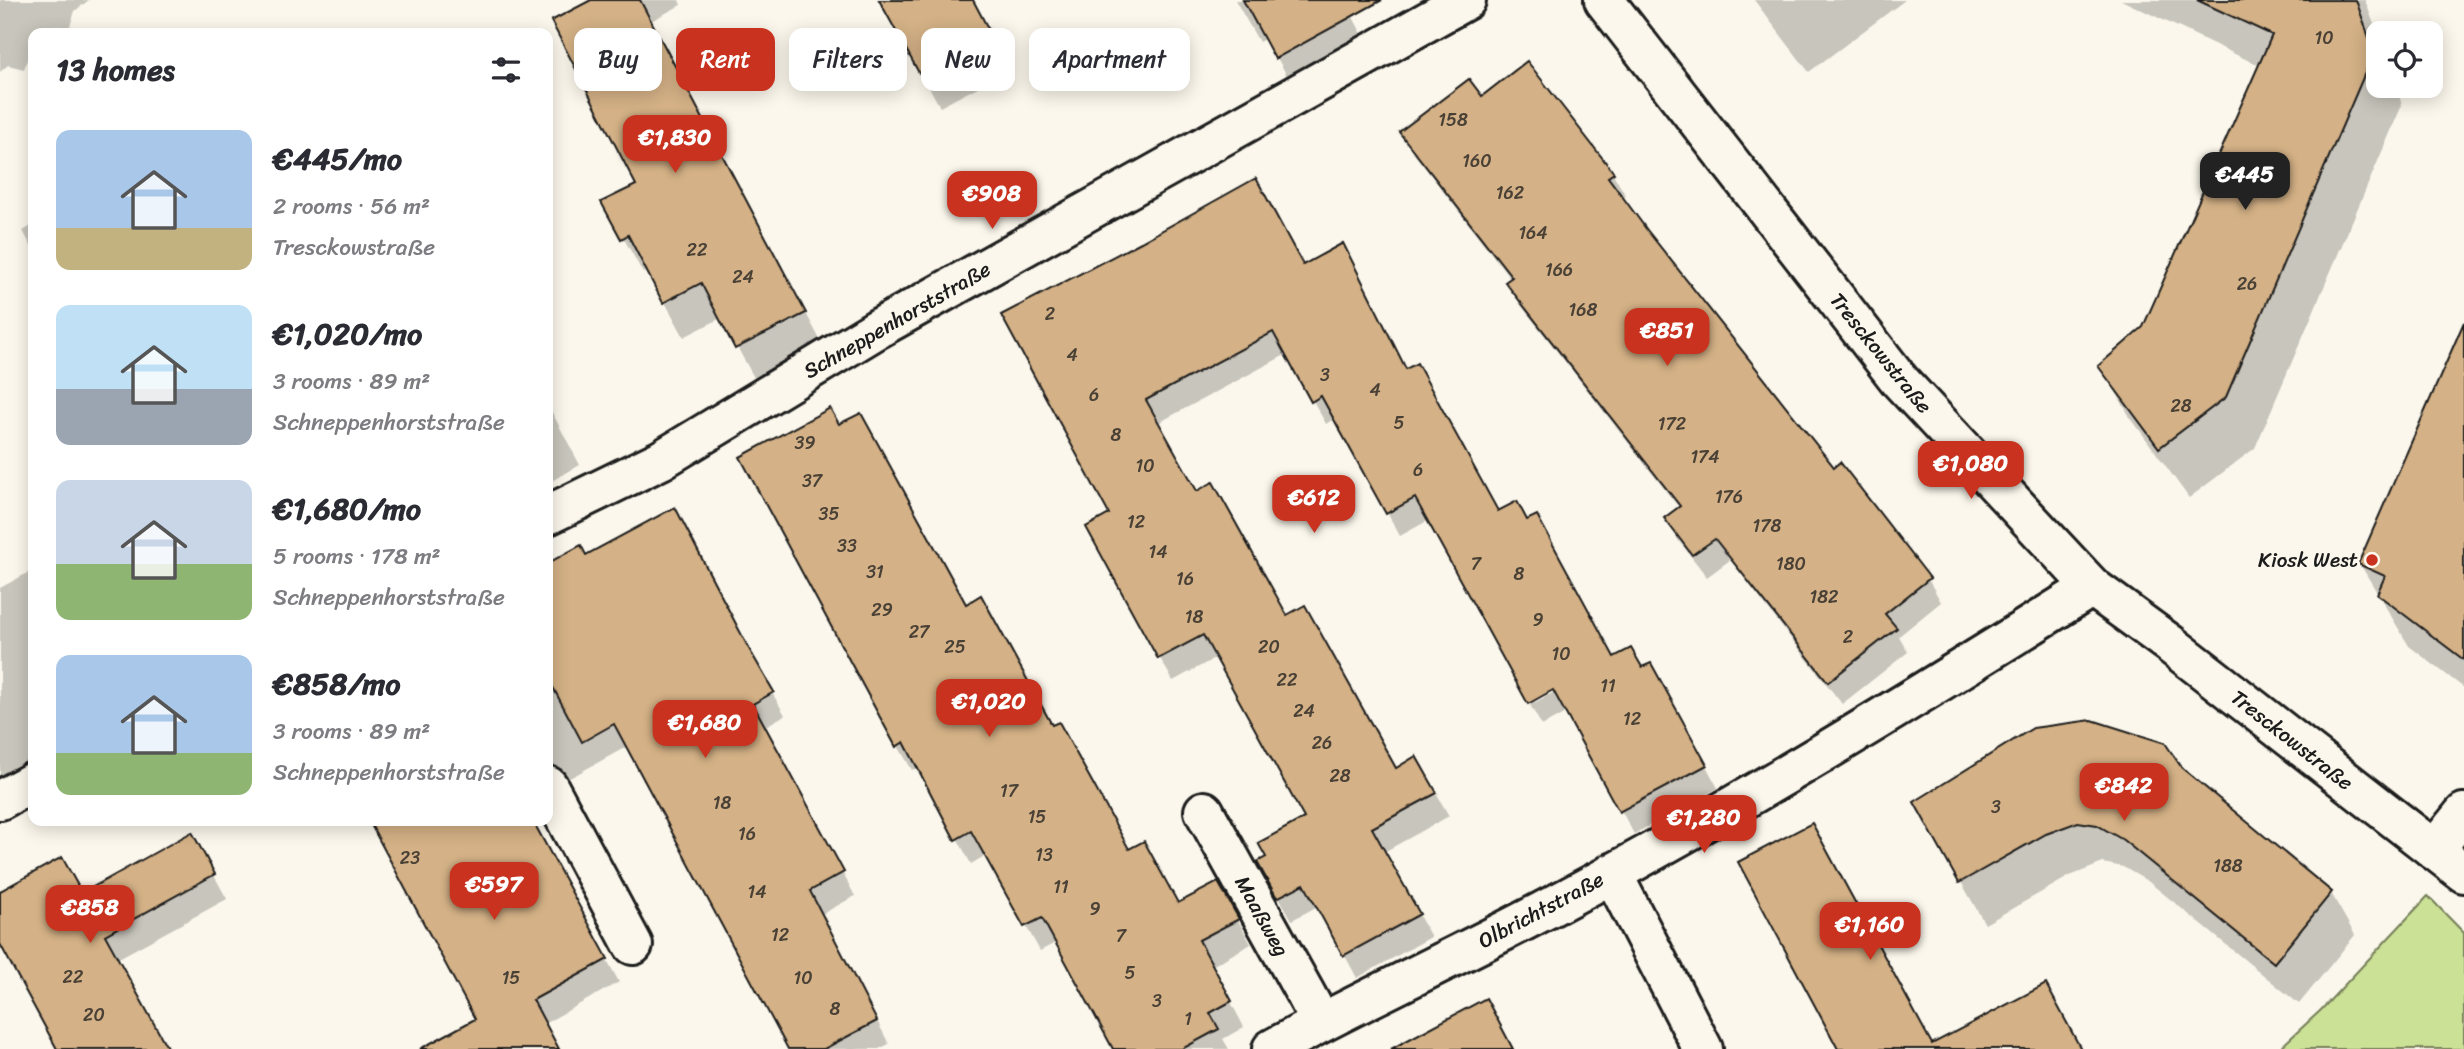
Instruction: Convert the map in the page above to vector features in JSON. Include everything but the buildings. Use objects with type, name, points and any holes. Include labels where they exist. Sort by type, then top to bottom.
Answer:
[{"type":"street","name":"Schneppenhorststraße","points":[[553,513],[661,460],[877,329],[1466,0]]},
{"type":"street","name":"Tresckowstraße","points":[[1604,0],[1900,381],[2092,587],[2170,644],[2464,873]]},
{"type":"street","name":"Olbrichtstraße","points":[[1272,1049],[1612,873],[1771,783],[2092,587]]},
{"type":"street","points":[[0,800],[28,785]]},
{"type":"street","points":[[553,795],[633,945]]},
{"type":"street","name":"Maaßweg","points":[[1204,811],[1321,1022]]},
{"type":"street","points":[[2434,850],[2464,813]]},
{"type":"street","points":[[1612,873],[1703,1049]]},
{"type":"green space","points":[[2428,896],[2464,933],[2464,1049],[2279,1049],[2321,1010]]},
{"type":"place","name":"Kiosk West","points":[[2372,560]]}]
